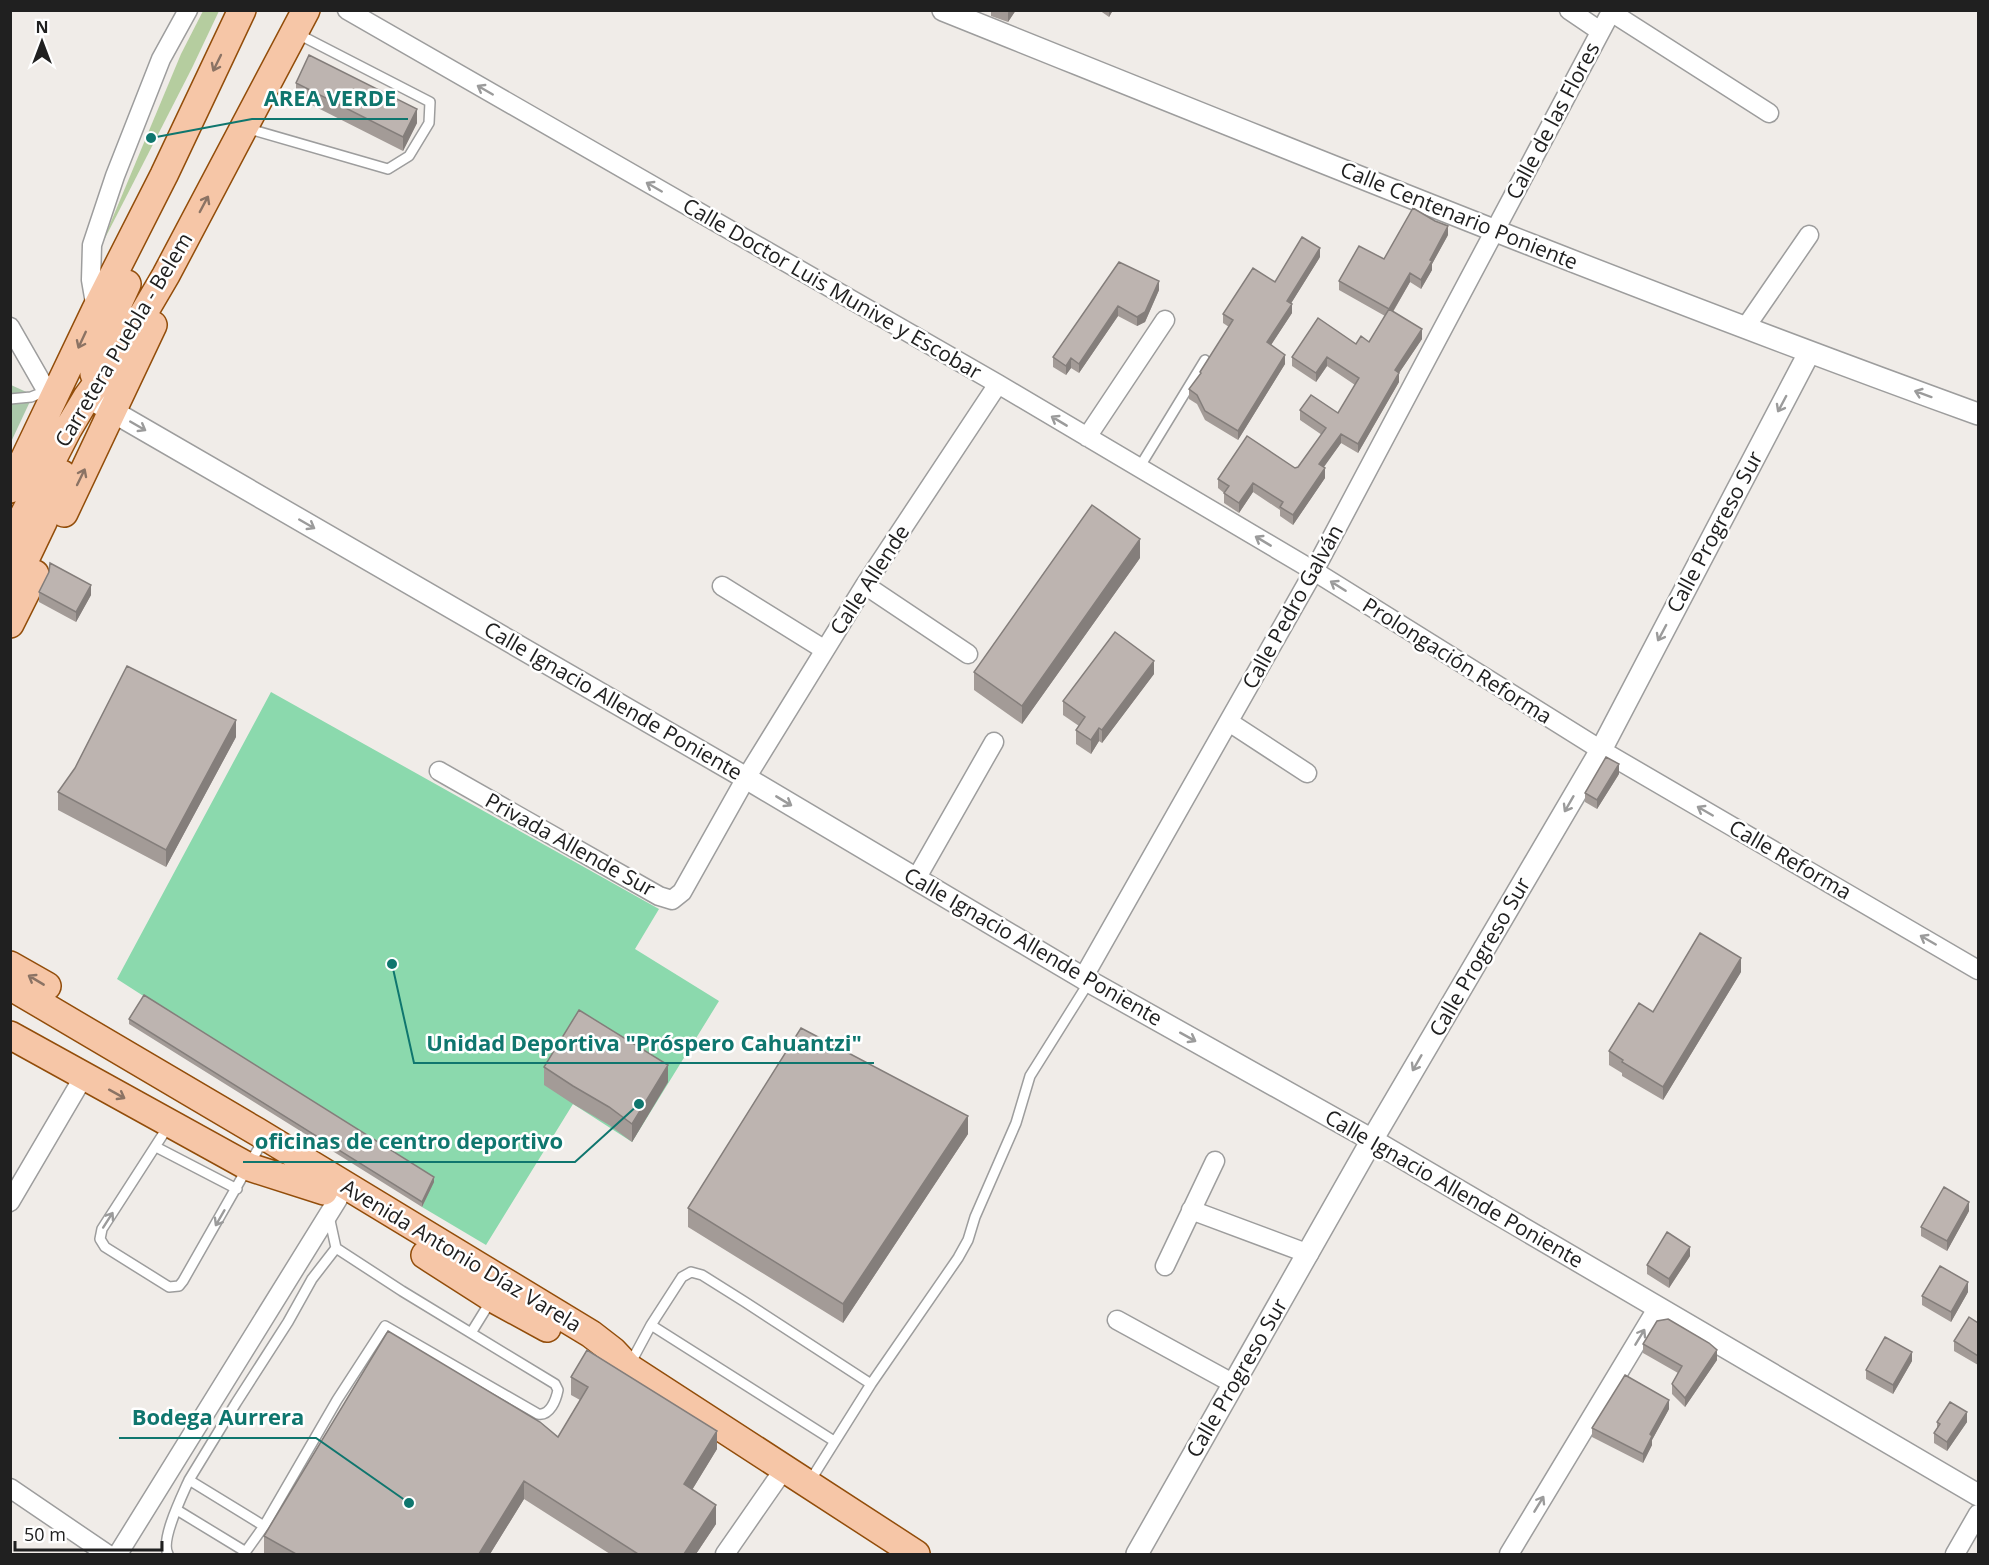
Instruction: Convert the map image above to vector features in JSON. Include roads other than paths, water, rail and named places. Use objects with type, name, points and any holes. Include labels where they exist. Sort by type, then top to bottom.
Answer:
[{"type":"main road","name":"Carretera Puebla - Belem","points":[[10,489],[50,396],[164,175],[242,10]]},
{"type":"main road","name":"Carretera Puebla - Belem","points":[[10,542],[68,429],[87,397],[125,345],[166,275],[244,127],[296,18]]},
{"type":"main road","points":[[10,591],[55,493],[112,317],[141,247],[164,175]]},
{"type":"main road","points":[[10,624],[148,338],[156,317],[166,275]]},
{"type":"main road","points":[[10,965],[205,1081],[250,1160]]},
{"type":"main road","name":"Avenida Antonio Díaz Varela","points":[[10,986],[250,1160],[591,1334],[613,1351],[628,1367],[916,1554]]},
{"type":"main road","name":"Avenida Antonio Díaz Varela","points":[[10,1005],[250,1160],[330,1201],[492,1298],[605,1362],[628,1367]]},
{"type":"main road","points":[[10,1035],[171,1123],[250,1160]]},
{"type":"street","points":[[96,309],[91,280],[92,245],[115,176],[161,59],[188,10]]},
{"type":"street","name":"Calle Doctor Luis Munive y Escobar","points":[[347,10],[998,384],[1314,571]]},
{"type":"street","name":"Calle Centenario Poniente","points":[[943,10],[1494,231],[1809,353],[1978,414]]},
{"type":"street","points":[[1569,10],[1600,31]]},
{"type":"street","points":[[1612,11],[1769,113]]},
{"type":"street","name":"Calle de las Flores","points":[[1494,231],[1612,11]]},
{"type":"street","name":"Calle Pedro Galván","points":[[1086,980],[1314,571],[1494,231]]},
{"type":"street","points":[[1745,328],[1809,235]]},
{"type":"street","points":[[1087,437],[1165,320]]},
{"type":"street","points":[[10,327],[50,396]]},
{"type":"street","name":"Calle Progreso Sur","points":[[1137,1554],[1372,1140],[1601,750],[1809,353]]},
{"type":"street","name":"Calle Allende","points":[[746,778],[865,585],[998,384]]},
{"type":"street","name":"Calle Ignacio Allende Poniente","points":[[87,397],[746,778],[1086,980],[1372,1140],[1978,1495]]},
{"type":"street","name":"Prolongación Reforma","points":[[1314,571],[1601,750]]},
{"type":"street","points":[[865,585],[968,654]]},
{"type":"street","points":[[722,586],[825,651]]},
{"type":"street","points":[[1229,722],[1307,773]]},
{"type":"street","points":[[916,879],[994,742]]},
{"type":"street","name":"Calle Reforma","points":[[1601,750],[1978,970]]},
{"type":"street","name":"Privada Allende Sur","points":[[439,771],[659,896],[672,900],[682,892],[746,778]]},
{"type":"street","points":[[10,1202],[84,1076]]},
{"type":"street","points":[[1165,1266],[1215,1161]]},
{"type":"street","points":[[118,1554],[330,1201]]},
{"type":"street","points":[[1191,1210],[1309,1254]]},
{"type":"street","points":[[1509,1554],[1658,1307]]},
{"type":"street","points":[[1117,1320],[1234,1384]]},
{"type":"street","points":[[725,1554],[784,1468]]},
{"type":"street","points":[[10,1488],[107,1554]]},
{"type":"street","points":[[1955,1554],[1978,1514]]},
{"type":"lane","points":[[244,127],[388,169],[409,156],[429,123],[430,102],[296,18]]},
{"type":"lane","points":[[1139,468],[1204,360]]},
{"type":"lane","points":[[10,399],[50,396]]},
{"type":"lane","points":[[808,1483],[968,1240],[975,1217],[1016,1123],[1030,1076],[1086,980]]},
{"type":"lane","points":[[156,1147],[250,1160],[179,1286],[169,1287],[105,1247],[100,1239],[102,1229],[171,1123]]},
{"type":"lane","points":[[168,1554],[166,1538],[189,1480],[288,1322],[312,1279],[336,1248],[330,1201]]},
{"type":"lane","points":[[177,1510],[245,1553],[264,1526],[326,1418],[385,1326],[538,1414],[543,1415],[548,1412],[558,1390],[555,1384],[336,1248]]},
{"type":"lane","points":[[628,1367],[651,1325],[682,1277],[691,1272],[702,1275],[736,1296],[872,1384]]},
{"type":"lane","points":[[471,1333],[492,1298]]},
{"type":"lane","points":[[651,1325],[834,1441]]},
{"type":"lane","points":[[189,1480],[264,1526]]},
{"type":"place","name":"AREA VERDE","points":[[151,138]]},
{"type":"place","name":"Unidad Deportiva \"Próspero Cahuantzi\"","points":[[392,964]]},
{"type":"place","name":"oficinas de centro deportivo","points":[[639,1104]]},
{"type":"place","name":"Bodega Aurrera","points":[[409,1503]]}]
